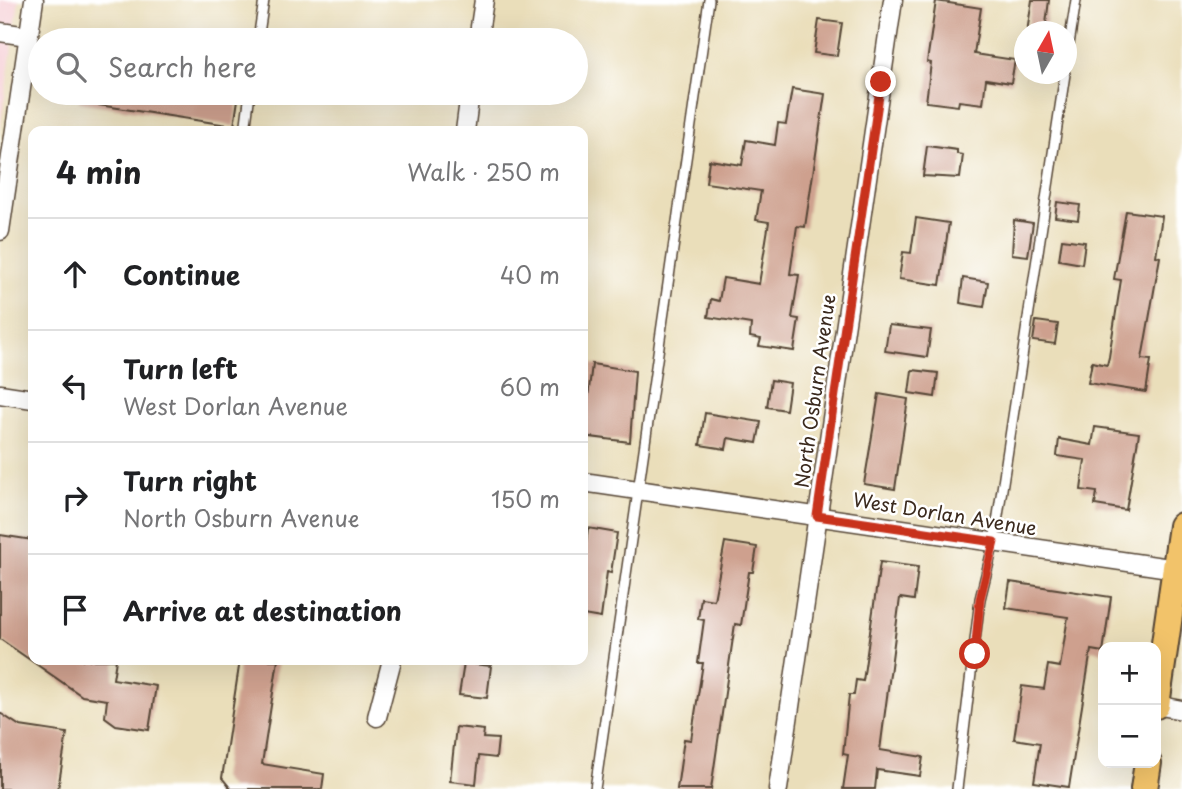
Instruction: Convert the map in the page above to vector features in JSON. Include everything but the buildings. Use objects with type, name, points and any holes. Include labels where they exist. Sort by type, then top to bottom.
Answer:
[{"type":"main road","points":[[1161,671],[1182,526]]},
{"type":"main road","points":[[1144,789],[1147,768]]},
{"type":"street","points":[[29,28],[34,0]]},
{"type":"street","points":[[480,28],[484,0]]},
{"type":"street","name":"North Osburn Avenue","points":[[778,789],[893,0]]},
{"type":"street","points":[[0,32],[28,36],[0,231]]},
{"type":"street","points":[[466,126],[468,105]]},
{"type":"street","points":[[0,394],[28,398]]},
{"type":"street","name":"West Dorlan Avenue","points":[[588,483],[1176,569]]},
{"type":"street","points":[[377,717],[391,665]]},
{"type":"street","points":[[1161,706],[1182,709]]},
{"type":"lane","points":[[260,28],[264,0]]},
{"type":"lane","points":[[595,789],[636,490],[709,0]]},
{"type":"lane","points":[[1073,21],[1076,0]]},
{"type":"lane","points":[[957,789],[980,599],[994,542],[1063,84]]},
{"type":"lane","points":[[246,126],[248,105]]},
{"type":"shaded area","points":[[0,0],[19,0],[0,129]]},
{"type":"route","points":[[881,82],[817,516],[994,542],[980,599],[975,654]]}]
